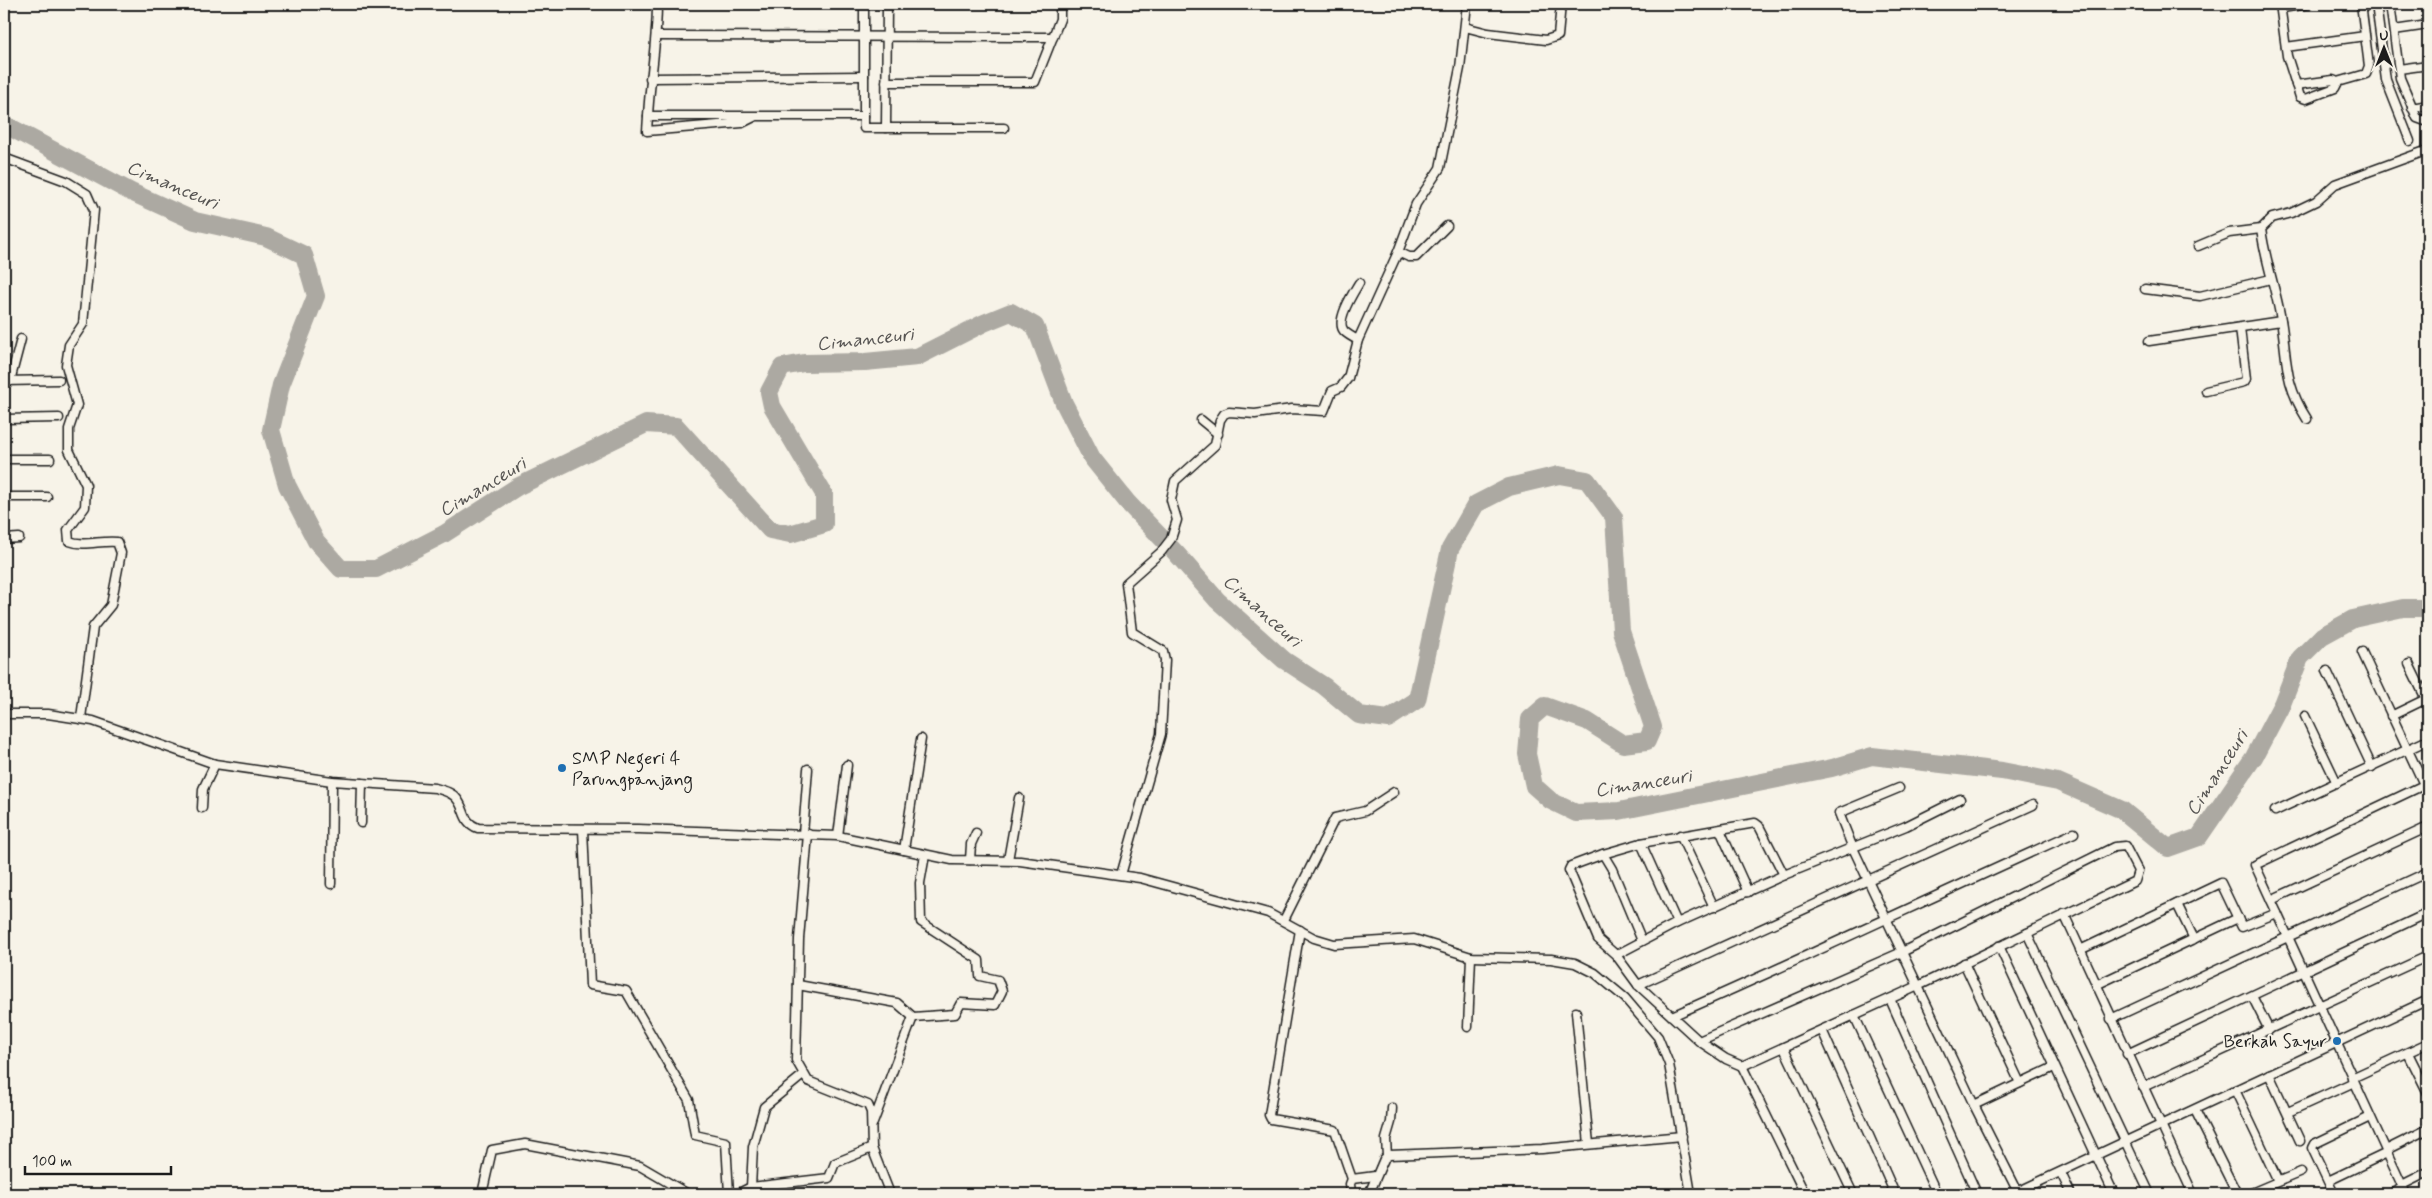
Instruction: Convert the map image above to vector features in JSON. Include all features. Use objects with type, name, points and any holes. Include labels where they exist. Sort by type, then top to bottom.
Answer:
[{"type":"street","points":[[657,4],[657,36],[650,78],[647,131],[742,123],[758,116]]},
{"type":"street","points":[[864,4],[864,128],[1004,128]]},
{"type":"street","points":[[886,128],[887,4]]},
{"type":"street","points":[[886,82],[1035,82],[1060,19],[1060,4]]},
{"type":"street","points":[[1121,875],[1161,734],[1166,660],[1163,651],[1132,632],[1126,588],[1128,580],[1161,552],[1172,539],[1177,520],[1171,500],[1174,481],[1215,445],[1221,418],[1228,412],[1255,414],[1292,409],[1324,412],[1332,391],[1340,388],[1348,378],[1358,340],[1398,252],[1419,199],[1438,172],[1443,160],[1460,68],[1467,4]]},
{"type":"street","points":[[1464,27],[1546,40],[1558,36],[1561,4]]},
{"type":"street","points":[[2308,4],[2281,6],[2286,47],[2300,97],[2306,99],[2335,88],[2338,82]]},
{"type":"street","points":[[2296,85],[2333,80],[2338,82],[2366,74],[2369,66],[2362,4]]},
{"type":"street","points":[[2376,4],[2386,80],[2410,141]]},
{"type":"street","points":[[2390,4],[2400,78],[2416,118],[2428,122]]},
{"type":"street","points":[[2394,30],[2428,25]]},
{"type":"street","points":[[657,36],[1053,37]]},
{"type":"street","points":[[2286,47],[2366,36]]},
{"type":"street","points":[[2399,69],[2428,65]]},
{"type":"street","points":[[650,78],[864,76]]},
{"type":"street","points":[[2412,108],[2428,105]]},
{"type":"street","points":[[648,116],[864,116]]},
{"type":"street","points":[[2198,246],[2229,233],[2261,229],[2272,218],[2291,214],[2316,202],[2335,184],[2428,150]]},
{"type":"street","points":[[4,158],[66,181],[87,194],[94,210],[83,324],[69,344],[66,365],[77,405],[69,429],[69,450],[86,485],[85,507],[68,530],[69,541],[78,544],[105,541],[117,542],[121,553],[111,605],[93,627],[80,718]]},
{"type":"street","points":[[1398,252],[1409,257],[1416,257],[1447,226]]},
{"type":"street","points":[[2261,229],[2281,321],[2288,380],[2295,399],[2308,419]]},
{"type":"street","points":[[2145,289],[2200,296],[2272,279]]},
{"type":"street","points":[[1358,340],[1346,333],[1342,322],[1350,298],[1359,283]]},
{"type":"street","points":[[2149,341],[2281,321]]},
{"type":"street","points":[[2206,391],[2244,382],[2246,379],[2240,328]]},
{"type":"street","points":[[21,339],[7,381],[59,380]]},
{"type":"street","points":[[4,419],[59,418]]},
{"type":"street","points":[[1201,420],[1218,434]]},
{"type":"street","points":[[4,460],[50,459]]},
{"type":"street","points":[[4,497],[48,496]]},
{"type":"street","points":[[4,538],[19,538]]},
{"type":"street","points":[[2362,652],[2391,716],[2426,784],[2428,793]]},
{"type":"street","points":[[2391,716],[2427,699],[2409,664]]},
{"type":"street","points":[[2327,670],[2372,767]]},
{"type":"street","points":[[4,714],[48,714],[106,724],[215,764],[332,781],[435,788],[448,792],[456,798],[466,821],[478,828],[838,836],[952,860],[1008,860],[1121,875],[1244,905],[1284,920],[1314,938],[1334,944],[1414,939],[1471,957],[1551,959],[1575,963],[1595,973],[1625,998],[1649,1024],[1665,1051],[1692,1194]]},
{"type":"street","points":[[2305,716],[2337,783]]},
{"type":"street","points":[[904,850],[921,739]]},
{"type":"street","points":[[2275,811],[2428,740]]},
{"type":"street","points":[[202,808],[203,789],[215,764]]},
{"type":"street","points":[[838,836],[847,765]]},
{"type":"street","points":[[808,769],[799,939],[796,1060],[808,1081],[865,1103],[871,1112],[872,1148],[890,1194]]},
{"type":"street","points":[[331,884],[332,781]]},
{"type":"street","points":[[361,823],[362,784]]},
{"type":"street","points":[[2404,1189],[2255,865],[2426,784]]},
{"type":"street","points":[[1899,788],[1839,813],[1852,846],[2017,1194],[2428,1000]]},
{"type":"street","points":[[1284,920],[1334,818],[1366,810],[1394,792]]},
{"type":"street","points":[[1008,860],[1019,798]]},
{"type":"street","points":[[1616,955],[1677,923],[1784,874],[1906,826],[1960,800]]},
{"type":"street","points":[[1638,985],[2033,805]]},
{"type":"street","points":[[1784,874],[1757,824],[1750,823],[1641,843],[1571,866],[1570,874],[1598,939],[1616,955],[1638,985],[1699,1041],[1726,1059],[1742,1066],[1769,1125],[1805,1194]]},
{"type":"street","points":[[2271,900],[2428,827]]},
{"type":"street","points":[[583,829],[590,985],[626,990],[689,1100],[695,1134],[726,1142],[729,1194]]},
{"type":"street","points":[[1720,830],[1748,892]]},
{"type":"street","points":[[970,860],[971,844],[976,833]]},
{"type":"street","points":[[1672,1016],[1790,964],[1886,917],[2074,833]]},
{"type":"street","points":[[1680,835],[1714,907]]},
{"type":"street","points":[[1641,843],[1677,923]]},
{"type":"street","points":[[1699,1041],[1902,952],[2114,847],[2125,846],[2138,871],[2137,880],[1918,986],[1742,1066]]},
{"type":"street","points":[[1603,854],[1612,869],[1642,941]]},
{"type":"street","points":[[798,985],[897,1003],[913,1017],[955,1014],[961,1003],[995,1005],[1002,991],[998,980],[980,976],[978,960],[922,922],[920,883],[925,855]]},
{"type":"street","points":[[2112,1019],[2428,872]]},
{"type":"street","points":[[2080,950],[2221,883],[2242,927],[2277,913]]},
{"type":"street","points":[[2177,904],[2194,939]]},
{"type":"street","points":[[2126,1054],[2428,913]]},
{"type":"street","points":[[2064,914],[2126,1054],[2193,1194]]},
{"type":"street","points":[[2096,986],[2238,918]]},
{"type":"street","points":[[1300,930],[1268,1115],[1271,1119],[1336,1130],[1352,1179],[1350,1184],[1351,1194]]},
{"type":"street","points":[[2028,933],[2150,1194]]},
{"type":"street","points":[[1999,946],[2114,1194]]},
{"type":"street","points":[[2143,1087],[2428,956]]},
{"type":"street","points":[[1468,1027],[1471,957]]},
{"type":"street","points":[[1964,964],[2020,1083]]},
{"type":"street","points":[[2252,996],[2269,1030]]},
{"type":"street","points":[[1890,999],[1977,1194]]},
{"type":"street","points":[[1576,1012],[1589,1144]]},
{"type":"street","points":[[1854,1015],[1937,1194]]},
{"type":"street","points":[[870,1128],[883,1102],[913,1017]]},
{"type":"street","points":[[1822,1030],[1895,1194]]},
{"type":"street","points":[[2288,1112],[2428,1043]]},
{"type":"street","points":[[1784,1048],[1853,1194]]},
{"type":"street","points":[[2408,1052],[2427,1088]]},
{"type":"street","points":[[1974,1105],[2054,1067]]},
{"type":"street","points":[[2269,1074],[2300,1141]]},
{"type":"street","points":[[751,1186],[753,1147],[764,1107],[803,1075]]},
{"type":"street","points":[[2235,1090],[2278,1181]]},
{"type":"street","points":[[1369,1194],[1375,1176],[1387,1156],[1386,1132],[1391,1122],[1392,1108]]},
{"type":"street","points":[[2195,1110],[2237,1194]]},
{"type":"street","points":[[2334,1194],[2312,1148],[2314,1144],[2370,1117]]},
{"type":"street","points":[[2328,1181],[2428,1129]]},
{"type":"street","points":[[1387,1156],[1542,1149],[1682,1136]]},
{"type":"street","points":[[482,1194],[492,1150],[525,1144],[640,1166],[688,1194]]},
{"type":"street","points":[[737,1194],[751,1186],[829,1178],[835,1163],[872,1148]]},
{"type":"street","points":[[2249,1194],[2301,1172]]},
{"type":"street","points":[[2390,1194],[2404,1189],[2428,1172]]},
{"type":"street","points":[[2061,1173],[2070,1194]]},
{"type":"street","points":[[1352,1179],[1375,1176]]},
{"type":"waterway","name":"Cimanceuri","points":[[4,124],[131,192],[195,221],[266,237],[304,255],[316,296],[281,385],[271,430],[287,485],[316,541],[341,569],[376,569],[444,534],[517,487],[646,424],[676,426],[770,530],[790,534],[824,524],[824,494],[772,406],[769,392],[782,367],[804,363],[865,362],[917,357],[984,323],[1011,312],[1035,326],[1064,403],[1092,458],[1128,503],[1176,553],[1217,600],[1284,660],[1324,686],[1359,715],[1388,719],[1417,700],[1450,549],[1476,504],[1509,487],[1559,475],[1587,480],[1614,517],[1621,631],[1653,727],[1647,741],[1623,744],[1587,721],[1545,706],[1530,719],[1527,754],[1534,786],[1551,801],[1576,813],[1619,811],[1832,768],[1872,756],[2002,771],[2058,782],[2122,810],[2168,848],[2199,837],[2254,757],[2282,704],[2300,658],[2322,636],[2353,619],[2403,608],[2428,608]]},
{"type":"place","name":"SMP Negeri 4 Parungpanjang","points":[[562,768]]},
{"type":"place","name":"Berkah Sayur","points":[[2337,1041]]}]
